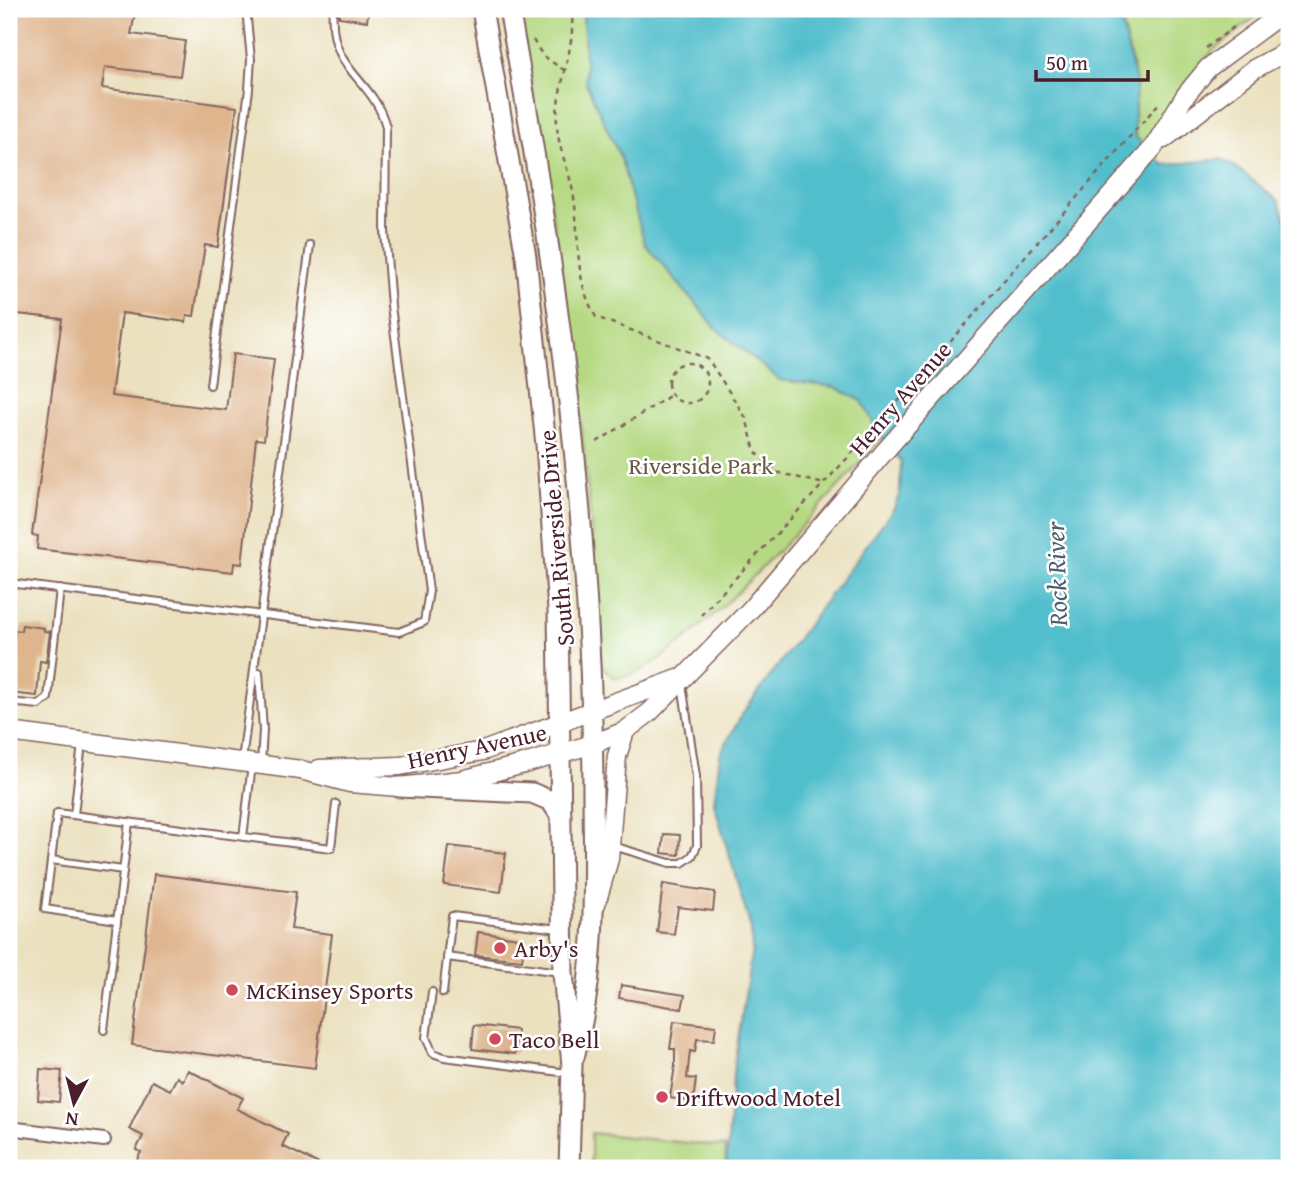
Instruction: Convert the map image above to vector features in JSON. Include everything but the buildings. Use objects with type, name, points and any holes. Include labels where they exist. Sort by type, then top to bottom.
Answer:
[{"type":"main road","name":"South Riverside Drive","points":[[482,9],[513,179],[537,347],[558,610],[562,973],[572,1069],[569,1168]]},
{"type":"main road","name":"South Riverside Drive","points":[[509,9],[569,396],[593,710],[593,914],[588,998],[572,1069]]},
{"type":"main road","points":[[399,787],[531,793],[551,801],[561,816]]},
{"type":"street","points":[[1153,148],[1185,96],[1208,68],[1277,17],[1289,13]]},
{"type":"street","points":[[1153,148],[1254,69],[1289,50]]},
{"type":"street","name":"Henry Avenue","points":[[9,732],[301,770],[350,783],[399,787],[461,780],[561,754],[625,731],[650,712],[750,611],[885,451],[1153,148]]},
{"type":"street","name":"Henry Avenue","points":[[301,770],[400,766],[498,748],[681,678]]},
{"type":"street","points":[[593,914],[611,846],[617,756],[625,731]]},
{"type":"street","points":[[9,1128],[104,1140]]},
{"type":"lane","points":[[210,385],[249,89],[250,45],[246,9]]},
{"type":"lane","points":[[9,583],[399,632],[417,627],[427,616],[429,591],[387,268],[386,127],[379,108],[340,57],[333,35],[333,9]]},
{"type":"lane","points":[[243,836],[251,763],[257,658],[310,245]]},
{"type":"lane","points":[[9,702],[39,705],[46,702],[49,695],[60,589]]},
{"type":"lane","points":[[251,763],[263,730],[257,658]]},
{"type":"lane","points":[[611,846],[670,863],[681,863],[692,856],[697,846],[695,776],[688,733],[689,710],[681,678]]},
{"type":"lane","points":[[74,816],[82,741]]},
{"type":"lane","points":[[117,920],[46,909],[57,813],[331,848],[336,804]]},
{"type":"lane","points":[[104,1030],[129,822]]},
{"type":"lane","points":[[51,860],[123,870]]},
{"type":"lane","points":[[443,993],[452,916],[561,929]]},
{"type":"lane","points":[[447,957],[562,973]]},
{"type":"lane","points":[[432,992],[426,1038],[433,1053],[444,1058],[572,1069]]},
{"type":"path","points":[[571,9],[571,32],[557,116],[557,137],[573,192],[578,270],[590,306],[596,317],[708,359],[746,418],[755,451],[776,472],[824,484]]},
{"type":"path","points":[[532,37],[543,56],[564,70]]},
{"type":"path","points":[[701,615],[869,436],[1145,122]]},
{"type":"path","points":[[702,368],[708,359]]},
{"type":"path","points":[[690,362],[702,368],[708,387],[701,399],[688,403],[671,395],[668,376],[677,366],[690,362]]},
{"type":"path","points":[[597,442],[671,395]]},
{"type":"green space","name":"Riverside Park","points":[[518,9],[583,9],[586,83],[620,156],[645,244],[717,329],[780,380],[835,387],[862,401],[883,438],[794,535],[711,617],[672,650],[638,672],[613,677],[602,666],[600,653],[588,491],[569,330]]},
{"type":"green space","points":[[1118,9],[1266,9],[1212,51],[1141,145],[1134,129],[1134,71]]},
{"type":"green space","points":[[591,1133],[725,1147],[726,1168],[591,1168]]},
{"type":"water","name":"Rock River","points":[[583,9],[1118,9],[1136,82],[1134,135],[1164,165],[1221,159],[1279,201],[1289,230],[1289,1168],[726,1168],[734,1065],[752,951],[751,929],[714,803],[720,754],[743,713],[894,508],[900,493],[901,461],[878,432],[862,401],[835,387],[780,380],[717,329],[645,244],[620,156],[586,83]]},
{"type":"place","name":"Arby's","points":[[500,948]]},
{"type":"place","name":"McKinsey Sports","points":[[232,990]]},
{"type":"place","name":"Taco Bell","points":[[495,1039]]},
{"type":"place","name":"Driftwood Motel","points":[[662,1097]]}]
